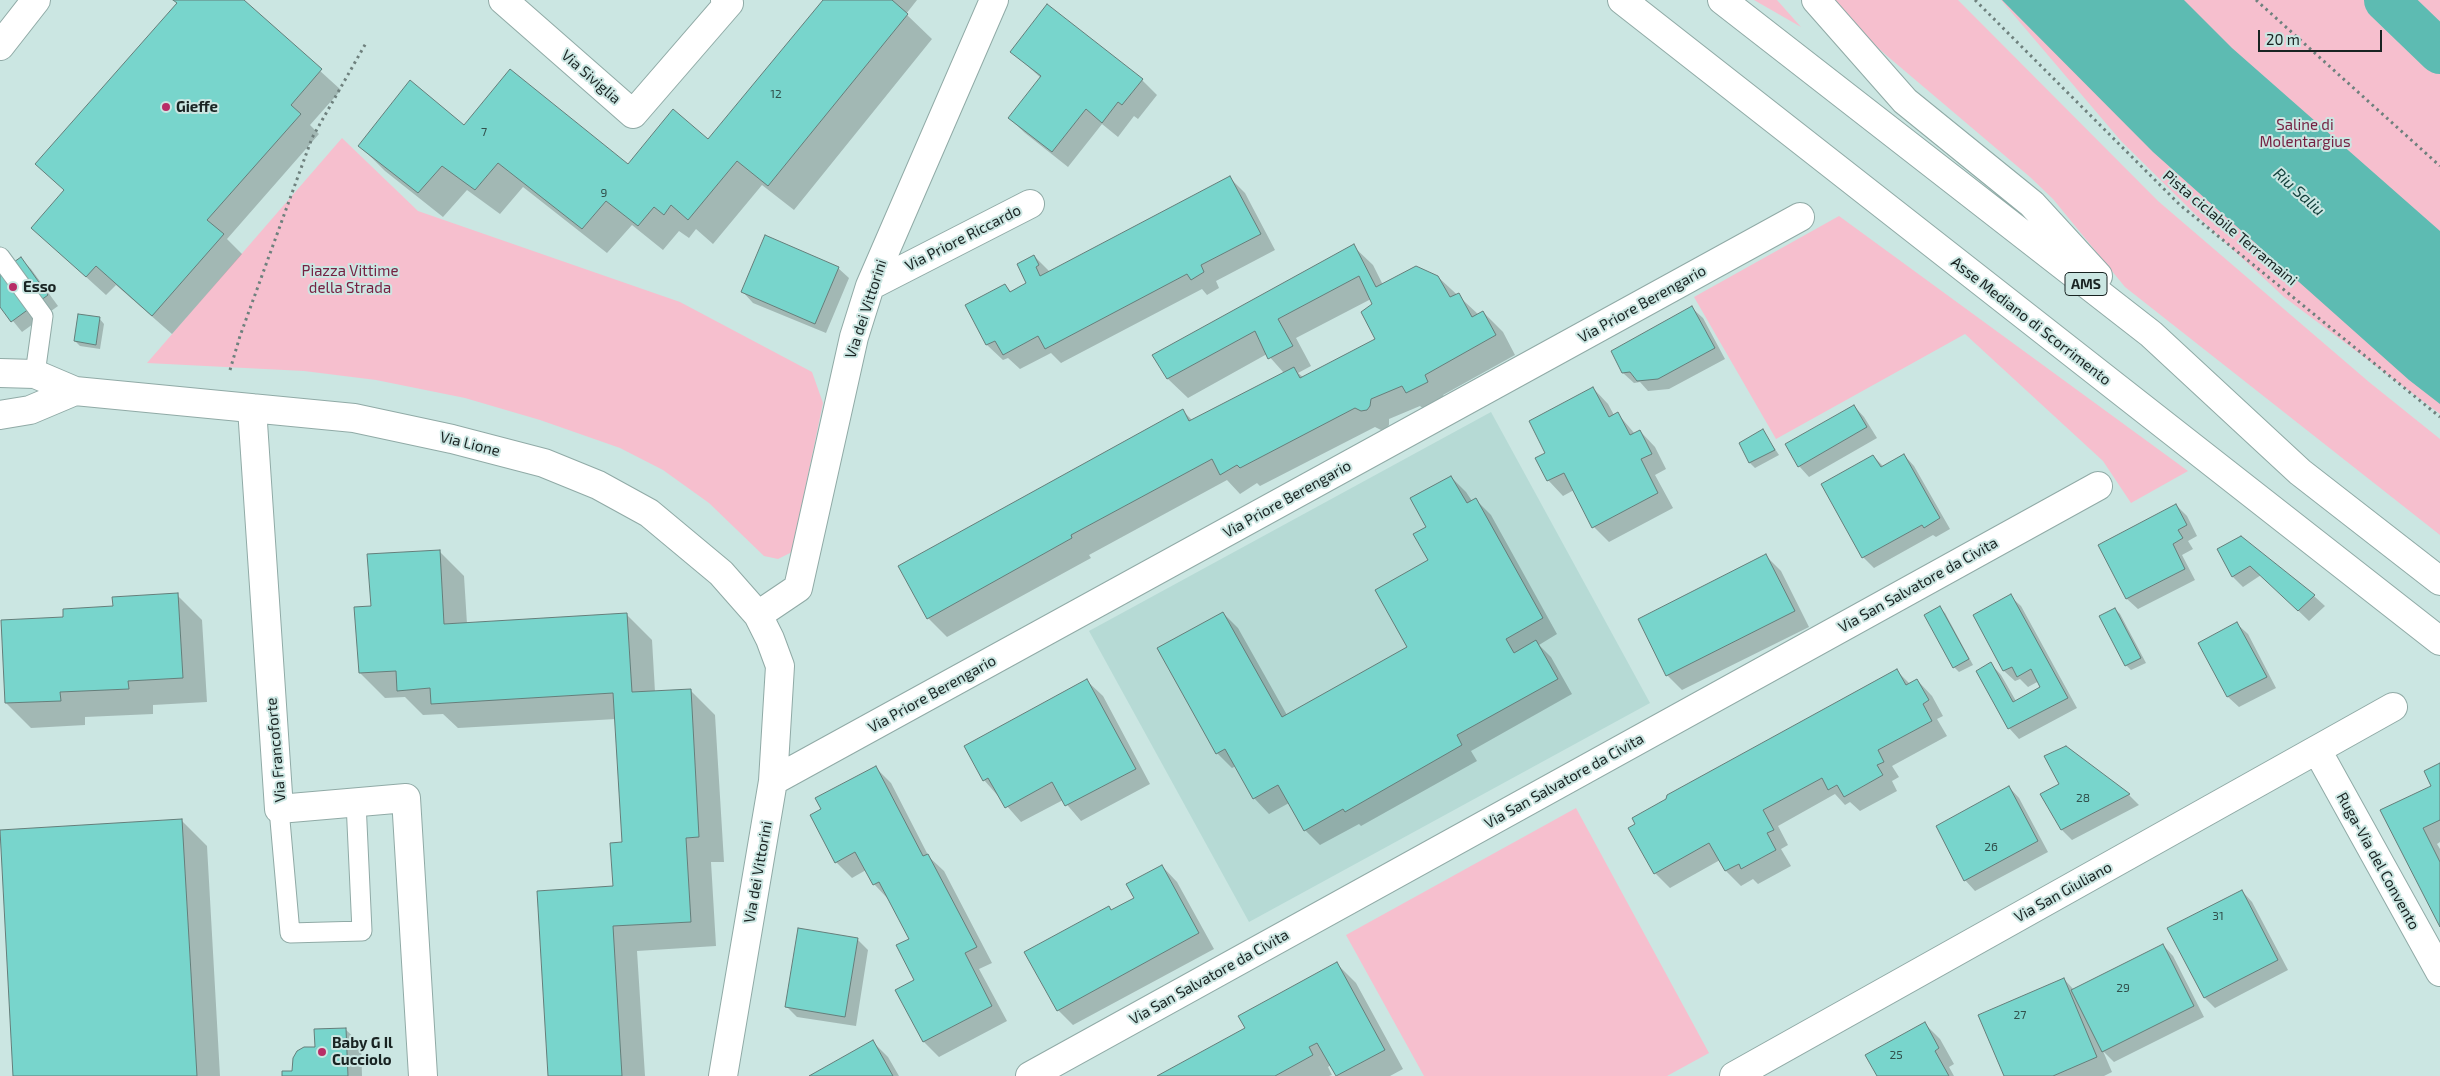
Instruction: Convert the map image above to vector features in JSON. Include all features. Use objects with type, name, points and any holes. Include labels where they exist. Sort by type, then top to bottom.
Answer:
[{"type":"main road","points":[[0,46],[36,0]]},
{"type":"main road","name":"Via Siviglia","points":[[503,0],[633,114],[729,3],[725,0]]},
{"type":"main road","name":"Via dei Vittorini","points":[[758,615],[798,588],[854,337],[870,286],[994,0]]},
{"type":"main road","name":"Asse Mediano di Scorrimento","points":[[1622,0],[2440,642]]},
{"type":"main road","name":"AMS","points":[[1722,0],[2151,334],[2300,472],[2440,581]]},
{"type":"main road","points":[[1816,0],[1905,101],[2032,204],[2151,334]]},
{"type":"main road","name":"Via Priore Riccardo","points":[[870,286],[1030,204]]},
{"type":"main road","name":"Via Priore Berengario","points":[[773,781],[1800,217]]},
{"type":"main road","name":"Via Lione","points":[[0,373],[35,374],[76,391],[354,418],[452,439],[544,462],[598,485],[648,513],[721,573],[758,615],[770,639],[780,666]]},
{"type":"main road","name":"Via Lione","points":[[0,415],[30,410],[76,391]]},
{"type":"main road","name":"Via Francoforte","points":[[252,408],[279,809],[406,798],[423,1076]]},
{"type":"main road","name":"Via San Salvatore da Civita","points":[[1030,1076],[2098,486]]},
{"type":"main road","name":"Via dei Vittorini","points":[[723,1076],[773,781],[780,666]]},
{"type":"main road","name":"Via San Giuliano","points":[[1734,1076],[2393,707]]},
{"type":"main road","name":"Ruga-Via del Convento","points":[[2317,750],[2440,972]]},
{"type":"lane","points":[[0,257],[43,316],[35,374]]},
{"type":"lane","points":[[279,809],[290,933],[362,931],[356,802]]},
{"type":"path","name":"Pista ciclabile Terramaini","points":[[1975,0],[2180,205],[2440,418]]},
{"type":"path","points":[[2256,0],[2440,166]]},
{"type":"path","points":[[220,404],[240,336],[312,138],[366,44]]},
{"type":"shaded area","points":[[1491,412],[1650,703],[1249,922],[1089,631]]},
{"type":"green space","points":[[1754,0],[1777,0],[1801,27]]},
{"type":"green space","points":[[1834,0],[1958,0],[2158,201],[2369,382],[2440,439],[2440,535],[2125,287],[2053,199],[2030,177],[1886,55],[1850,22]]},
{"type":"green space","name":"Saline di Molentargius","points":[[2001,0],[2440,0],[2440,414],[2284,297],[2197,216],[2121,141]]},
{"type":"green space","name":"Piazza Vittime della Strada","points":[[342,138],[418,211],[680,302],[812,372],[823,403],[792,552],[778,559],[764,556],[709,503],[663,470],[620,448],[540,420],[465,398],[376,380],[304,371],[147,363]]},
{"type":"green space","points":[[1839,216],[2188,471],[2131,503],[2103,461],[1965,334],[1776,439],[1694,297]]},
{"type":"green space","points":[[1576,808],[1709,1053],[1667,1076],[1424,1076],[1346,935]]},
{"type":"water","name":"Saline di Molentargius","points":[[2002,0],[2184,0],[2232,48],[2440,231],[2440,404],[2409,380],[2153,152]]},
{"type":"building","points":[[173,0],[244,0],[322,69],[291,105],[301,114],[207,220],[224,234],[152,316],[96,266],[86,277],[31,228],[64,190],[35,164],[177,3]]},
{"type":"building","points":[[823,0],[892,0],[908,14],[768,186],[737,161],[688,220],[671,205],[664,215],[654,207],[638,226],[606,201],[582,229],[498,163],[475,190],[442,166],[418,193],[358,146],[410,80],[464,125],[510,69],[628,164],[673,109],[708,139]]},
{"type":"building","points":[[1047,4],[1143,79],[1122,105],[1118,102],[1102,123],[1086,109],[1052,152],[1008,118],[1041,76],[1010,52]]},
{"type":"building","points":[[1230,176],[1261,234],[1201,265],[1204,272],[1191,280],[1187,274],[1045,349],[1038,336],[1003,355],[995,341],[986,345],[965,305],[1005,284],[1010,292],[1026,283],[1017,264],[1034,255],[1039,265],[1036,267],[1040,276]]},
{"type":"building","points":[[765,235],[839,267],[815,324],[741,292]]},
{"type":"building","points":[[1354,244],[1376,287],[1416,266],[1438,276],[1450,297],[1459,293],[1472,317],[1483,311],[1496,335],[1425,375],[1428,382],[1406,393],[1402,386],[1371,399],[1367,410],[1361,411],[1355,408],[1240,468],[1237,465],[1220,475],[1212,459],[1071,535],[1072,538],[927,619],[898,566],[1183,409],[1189,421],[1294,367],[1300,378],[1375,339],[1361,312],[1372,304],[1359,276],[1278,319],[1293,346],[1268,359],[1255,331],[1167,379],[1152,355]]},
{"type":"building","points":[[21,257],[48,295],[11,322],[0,307],[0,272]]},
{"type":"building","points":[[1692,306],[1715,348],[1658,379],[1637,381],[1630,372],[1622,373],[1611,351]]},
{"type":"building","points":[[78,314],[100,317],[96,345],[74,341]]},
{"type":"building","points":[[1593,387],[1609,417],[1618,412],[1630,435],[1640,430],[1652,454],[1641,459],[1658,493],[1592,528],[1564,473],[1547,481],[1535,458],[1545,453],[1529,421]]},
{"type":"building","points":[[1854,405],[1867,427],[1798,467],[1785,444]]},
{"type":"building","points":[[1763,429],[1775,450],[1749,463],[1739,443]]},
{"type":"building","points":[[1904,454],[1940,518],[1924,528],[1922,525],[1862,558],[1821,484],[1873,455],[1881,467]]},
{"type":"building","points":[[1451,476],[1467,503],[1476,498],[1543,618],[1506,639],[1514,653],[1536,640],[1558,679],[1457,735],[1462,745],[1345,812],[1343,809],[1304,831],[1278,785],[1253,799],[1225,749],[1216,754],[1157,648],[1223,612],[1282,717],[1407,647],[1375,590],[1428,560],[1413,534],[1426,527],[1410,498]]},
{"type":"building","points":[[2176,504],[2187,525],[2178,530],[2183,538],[2173,544],[2185,569],[2126,599],[2098,545]]},
{"type":"building","points":[[2241,536],[2315,595],[2298,611],[2250,566],[2232,577],[2217,549]]},
{"type":"building","points":[[440,550],[444,624],[627,613],[632,692],[691,689],[699,837],[686,838],[691,922],[613,926],[622,1076],[548,1076],[537,891],[613,886],[610,843],[622,842],[613,693],[431,704],[430,688],[397,691],[396,671],[359,673],[354,607],[371,606],[367,554]]},
{"type":"building","points":[[1766,554],[1795,611],[1666,676],[1638,619]]},
{"type":"building","points":[[178,593],[183,678],[128,681],[129,689],[60,692],[61,701],[5,703],[1,620],[63,617],[63,609],[113,606],[112,597]]},
{"type":"building","points":[[2011,594],[2068,698],[2008,729],[1976,671],[1991,662],[2013,702],[2040,687],[2031,669],[2017,677],[2012,667],[2003,671],[1973,615]]},
{"type":"building","points":[[1940,606],[1969,659],[1953,668],[1924,615]]},
{"type":"building","points":[[2115,608],[2141,658],[2125,666],[2099,616]]},
{"type":"building","points":[[2237,622],[2267,677],[2227,697],[2198,643]]},
{"type":"building","points":[[1897,669],[1906,685],[1917,679],[1929,700],[1923,704],[1932,721],[1878,750],[1884,762],[1877,765],[1883,775],[1844,797],[1837,785],[1828,790],[1822,778],[1763,810],[1774,830],[1767,833],[1776,850],[1741,869],[1739,864],[1725,871],[1709,843],[1654,874],[1628,828],[1635,824],[1632,818],[1666,799],[1667,795]]},
{"type":"building","points":[[1087,679],[1136,769],[1065,806],[1052,782],[1005,808],[988,778],[983,781],[964,746]]},
{"type":"building","points":[[2066,746],[2130,794],[2061,830],[2040,794],[2059,784],[2044,756]]},
{"type":"building","points":[[2440,763],[2440,820],[2423,828],[2440,862],[2440,927],[2380,810],[2431,786],[2424,771]]},
{"type":"building","points":[[876,766],[923,856],[928,854],[977,947],[965,953],[992,1006],[923,1042],[895,990],[914,980],[896,945],[909,939],[879,882],[873,885],[855,852],[835,863],[810,815],[821,809],[815,798]]},
{"type":"building","points":[[2009,786],[2038,841],[1964,881],[1936,826]]},
{"type":"building","points":[[182,819],[197,1076],[13,1076],[0,830]]},
{"type":"building","points":[[1162,865],[1199,933],[1057,1011],[1024,952],[1109,906],[1111,910],[1134,898],[1126,884]]},
{"type":"building","points":[[2242,890],[2278,960],[2204,998],[2167,928]]},
{"type":"building","points":[[798,928],[858,938],[845,1017],[785,1007]]},
{"type":"building","points":[[2163,944],[2194,1006],[2102,1052],[2071,990]]},
{"type":"building","points":[[1337,962],[1385,1050],[1336,1076],[1317,1043],[1309,1047],[1313,1055],[1275,1076],[1157,1076],[1245,1028],[1238,1016]]},
{"type":"building","points":[[2064,978],[2097,1057],[2053,1076],[2004,1076],[1978,1015]]},
{"type":"building","points":[[1925,1022],[1939,1048],[1935,1051],[1949,1076],[1877,1076],[1865,1055]]},
{"type":"building","name":"Baby G Il Cucciolo","points":[[346,1028],[348,1076],[282,1076],[282,1071],[292,1071],[293,1058],[297,1051],[304,1047],[315,1047],[314,1029]]},
{"type":"building","points":[[873,1040],[893,1076],[809,1076]]},
{"type":"waterway","points":[[2386,0],[2440,52]]},
{"type":"place","name":"Gieffe","points":[[166,107]]},
{"type":"place","name":"Esso","points":[[13,287]]},
{"type":"place","name":"Baby G Il Cucciolo","points":[[322,1052]]},
{"type":"water label","name":"Riu Saliu","points":[[2299,192]]}]
